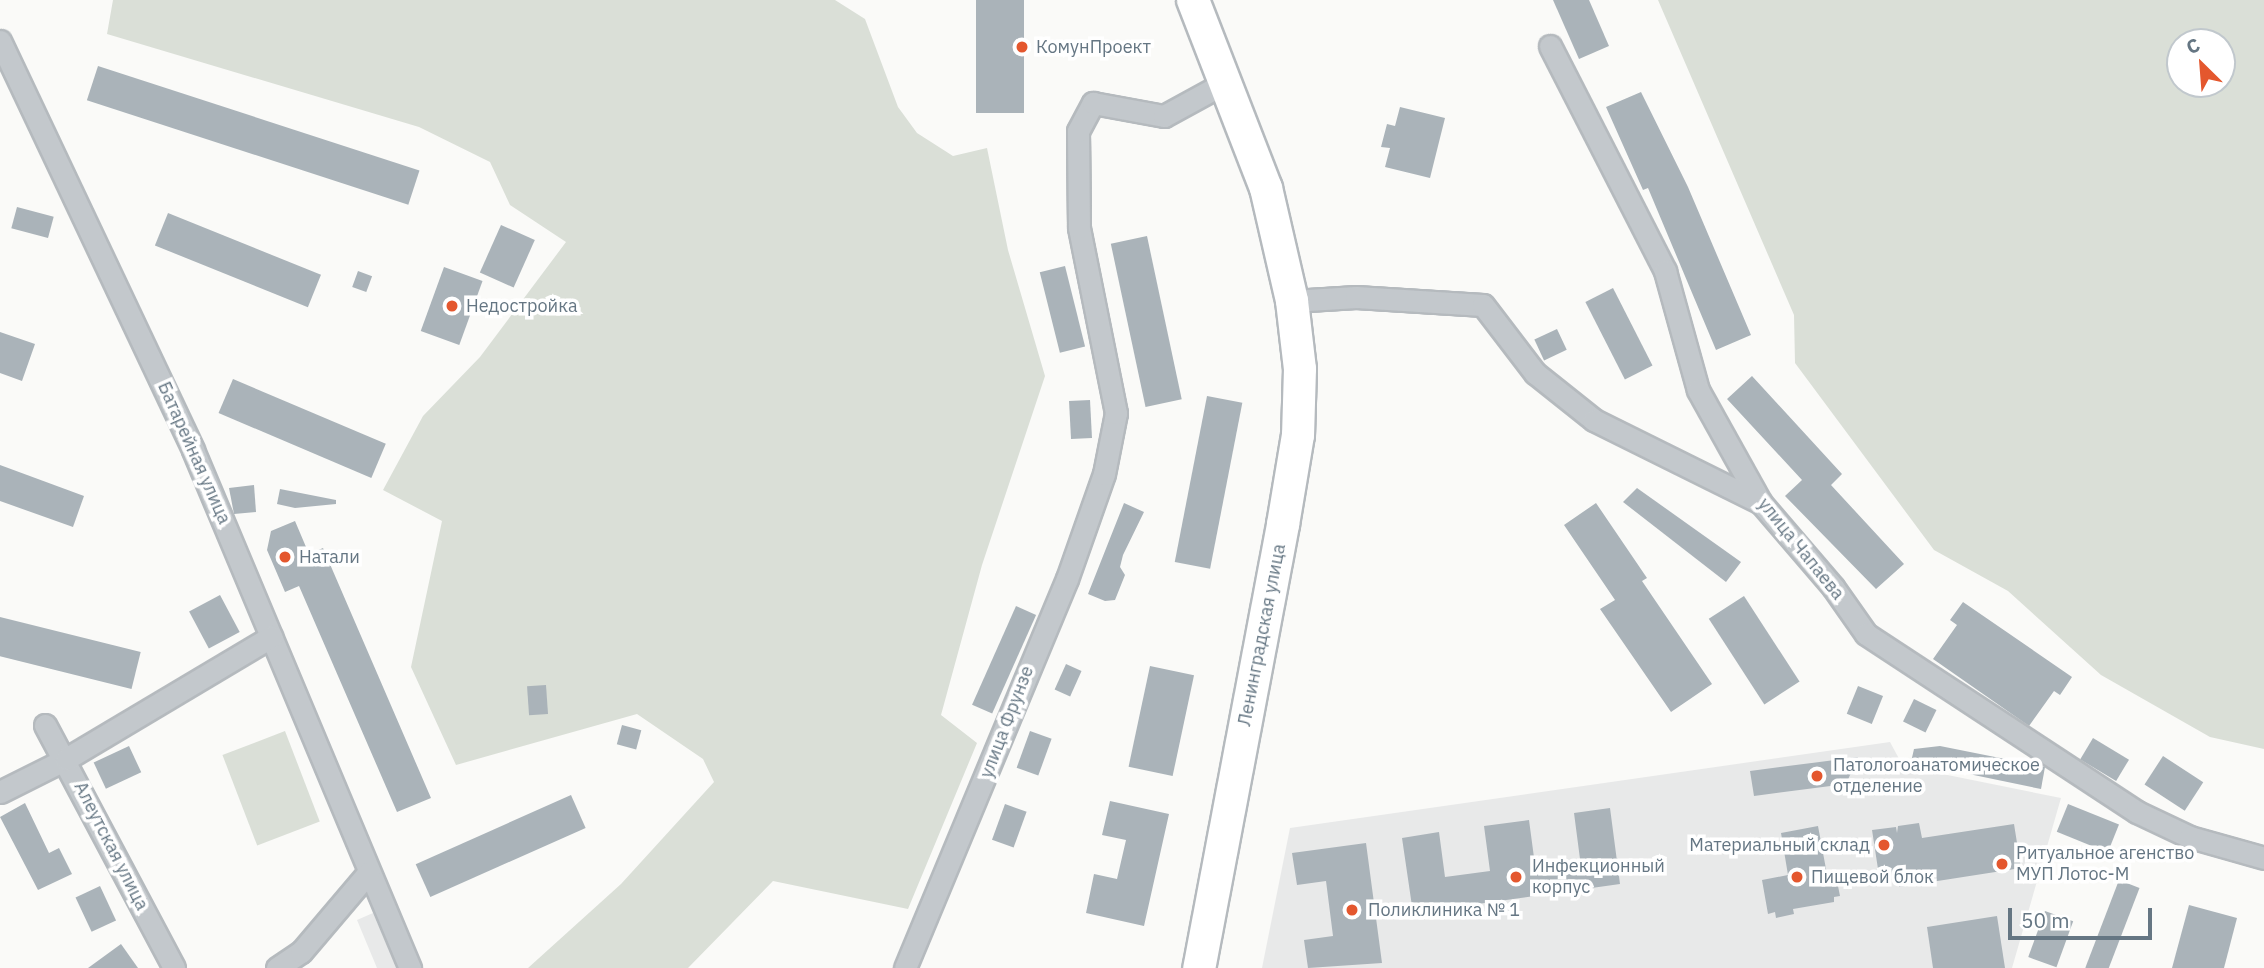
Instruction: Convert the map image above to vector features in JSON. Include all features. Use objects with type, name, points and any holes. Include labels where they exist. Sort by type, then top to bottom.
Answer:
[{"type":"main road","name":"Ленинградская улица","points":[[1192,2],[1228,81],[1266,188],[1292,301],[1299,345],[1298,435],[1199,968]]},
{"type":"street","name":"Батарейная улица","points":[[0,41],[134,317],[410,968]]},
{"type":"street","name":"улица Чапаева","points":[[1550,46],[1665,271],[1698,390],[1761,503],[1833,587],[1866,634],[1931,680],[2166,828],[2264,858]]},
{"type":"street","name":"улица Фрунзе","points":[[905,968],[1067,579],[1104,474],[1116,413],[1079,227],[1078,131],[1093,103],[1164,116],[1228,81]]},
{"type":"street","points":[[1292,301],[1356,297],[1483,305],[1535,373],[1594,420],[1761,503]]},
{"type":"street","points":[[0,792],[66,759],[271,637]]},
{"type":"street","name":"Алеутская улица","points":[[45,725],[66,759],[174,968]]},
{"type":"street","points":[[277,968],[301,953],[368,873]]},
{"type":"shaded area","points":[[113,0],[835,0],[865,19],[898,107],[917,133],[953,156],[987,148],[1008,250],[1045,376],[982,565],[941,715],[977,743],[908,909],[773,881],[688,968],[528,968],[621,884],[714,782],[703,759],[637,714],[456,765],[411,667],[442,521],[383,490],[423,416],[480,357],[566,242],[510,205],[490,162],[419,127],[107,34]]},
{"type":"shaded area","points":[[1658,0],[2264,0],[2264,749],[2210,737],[2101,675],[2008,591],[1934,550],[1795,363],[1794,315]]},
{"type":"shaded area","points":[[285,731],[320,822],[257,846],[222,755]]},
{"type":"shaded area","points":[[1890,742],[1903,766],[2061,798],[2012,968],[1262,968],[1290,828]]},
{"type":"shaded area","points":[[373,913],[397,968],[377,968],[357,920]]},
{"type":"building","points":[[976,0],[1024,0],[1024,113],[976,113]]},
{"type":"building","points":[[1553,0],[1589,0],[1609,46],[1579,59]]},
{"type":"building","points":[[98,66],[419,170],[408,205],[87,100]]},
{"type":"building","points":[[1641,92],[1688,187],[1751,335],[1716,350],[1648,188],[1643,190],[1606,107]]},
{"type":"building","points":[[1400,107],[1445,118],[1430,178],[1385,167],[1390,148],[1381,147],[1387,124],[1395,126]]},
{"type":"building","points":[[17,207],[54,217],[48,238],[11,228]]},
{"type":"building","points":[[168,213],[321,275],[308,307],[155,245]]},
{"type":"building","points":[[501,225],[535,240],[514,288],[480,273]]},
{"type":"building","points":[[1147,236],[1182,399],[1146,407],[1111,244]]},
{"type":"building","points":[[1065,266],[1085,347],[1060,353],[1040,272]]},
{"type":"building","name":"Недостройка","points":[[444,267],[483,281],[459,345],[421,331]]},
{"type":"building","points":[[358,271],[372,276],[366,292],[352,287]]},
{"type":"building","points":[[1613,288],[1652,366],[1625,380],[1585,302]]},
{"type":"building","points":[[1557,329],[1567,350],[1544,360],[1534,340]]},
{"type":"building","points":[[0,332],[35,344],[22,381],[0,373]]},
{"type":"building","points":[[1752,376],[1842,474],[1831,485],[1904,564],[1876,589],[1785,496],[1802,480],[1727,399]]},
{"type":"building","points":[[233,379],[386,444],[371,478],[219,413]]},
{"type":"building","points":[[1207,396],[1242,403],[1210,569],[1175,562]]},
{"type":"building","points":[[1090,400],[1092,438],[1071,439],[1069,401]]},
{"type":"building","points":[[0,465],[84,496],[73,527],[0,501]]},
{"type":"building","points":[[254,485],[256,512],[234,514],[229,488]]},
{"type":"building","points":[[1637,488],[1741,562],[1726,582],[1623,502]]},
{"type":"building","points":[[280,489],[336,500],[336,504],[295,508],[277,504]]},
{"type":"building","points":[[1124,503],[1144,512],[1123,555],[1120,567],[1125,575],[1115,600],[1105,601],[1088,594]]},
{"type":"building","points":[[1596,503],[1647,578],[1642,581],[1712,684],[1671,712],[1600,609],[1615,600],[1564,525]]},
{"type":"building","points":[[295,521],[309,554],[323,548],[431,798],[397,812],[299,586],[285,592],[267,550],[271,531]]},
{"type":"building","points":[[220,595],[240,632],[209,649],[189,611]]},
{"type":"building","points":[[1744,596],[1800,682],[1764,704],[1709,619]]},
{"type":"building","points":[[1963,602],[2072,677],[2060,695],[2054,691],[2029,726],[1933,659],[1957,625],[1950,620]]},
{"type":"building","points":[[1016,606],[1036,615],[992,714],[972,705]]},
{"type":"building","points":[[0,617],[141,652],[131,689],[0,656]]},
{"type":"building","points":[[1066,664],[1082,671],[1070,696],[1055,690]]},
{"type":"building","points":[[1150,666],[1194,675],[1173,776],[1129,767]]},
{"type":"building","points":[[546,685],[548,714],[529,715],[527,686]]},
{"type":"building","points":[[1858,686],[1883,696],[1872,724],[1847,714]]},
{"type":"building","points":[[1914,699],[1936,710],[1926,732],[1903,721]]},
{"type":"building","points":[[622,725],[641,730],[636,749],[617,744]]},
{"type":"building","points":[[1030,731],[1052,739],[1038,776],[1017,768]]},
{"type":"building","points":[[2093,738],[2129,760],[2116,781],[2080,759]]},
{"type":"building","points":[[129,746],[141,772],[106,789],[94,762]]},
{"type":"building","points":[[1940,746],[2045,767],[2041,789],[1911,762],[1914,749]]},
{"type":"building","points":[[2163,756],[2203,782],[2185,811],[2144,785]]},
{"type":"building","points":[[1858,757],[1846,784],[1754,796],[1750,771]]},
{"type":"building","points":[[571,795],[586,828],[430,897],[416,864]]},
{"type":"building","points":[[1110,801],[1169,814],[1144,926],[1086,913],[1094,874],[1117,879],[1126,840],[1102,835]]},
{"type":"building","points":[[25,803],[49,853],[59,848],[72,874],[38,890],[0,817]]},
{"type":"building","points":[[1005,804],[1027,812],[1014,848],[992,840]]},
{"type":"building","points":[[2068,804],[2119,825],[2108,852],[2057,832]]},
{"type":"building","points":[[1610,808],[1620,884],[1413,913],[1402,838],[1439,832],[1445,877],[1490,871],[1484,826],[1529,820],[1535,865],[1580,859],[1574,813]]},
{"type":"building","points":[[1919,823],[1922,838],[2014,824],[2021,868],[1899,887],[1898,879],[1880,882],[1872,830],[1896,827],[1897,833],[1898,826]]},
{"type":"building","points":[[1818,826],[1826,869],[1831,883],[1837,881],[1840,896],[1834,897],[1834,902],[1793,909],[1794,914],[1776,918],[1775,912],[1768,914],[1762,880],[1788,875],[1781,833]]},
{"type":"building","name":"Поликлиника № 1","points":[[1366,843],[1382,963],[1308,968],[1304,940],[1333,936],[1326,881],[1297,885],[1292,853]]},
{"type":"building","points":[[2119,880],[2140,888],[2109,968],[2085,968]]},
{"type":"building","points":[[100,886],[116,920],[92,932],[76,897]]},
{"type":"building","points":[[2189,905],[2237,918],[2224,968],[2172,968]]},
{"type":"building","points":[[2045,911],[2073,921],[2056,967],[2028,957]]},
{"type":"building","points":[[1997,916],[2005,968],[1933,968],[1927,927]]},
{"type":"building","points":[[121,944],[138,968],[88,968]]},
{"type":"place","name":"КомунПроект","points":[[1022,47]]},
{"type":"place","name":"Недостройка","points":[[452,306]]},
{"type":"place","name":"Натали","points":[[285,557]]},
{"type":"place","name":"Патологоанатомическое отделение","points":[[1817,776]]},
{"type":"place","name":"Материальный склад","points":[[1884,845]]},
{"type":"place","name":"Ритуальное агенство МУП Лотос-М","points":[[2002,864]]},
{"type":"place","name":"Инфекционный корпус","points":[[1516,877]]},
{"type":"place","name":"Пищевой блок","points":[[1797,877]]},
{"type":"place","name":"Поликлиника № 1","points":[[1352,910]]}]
